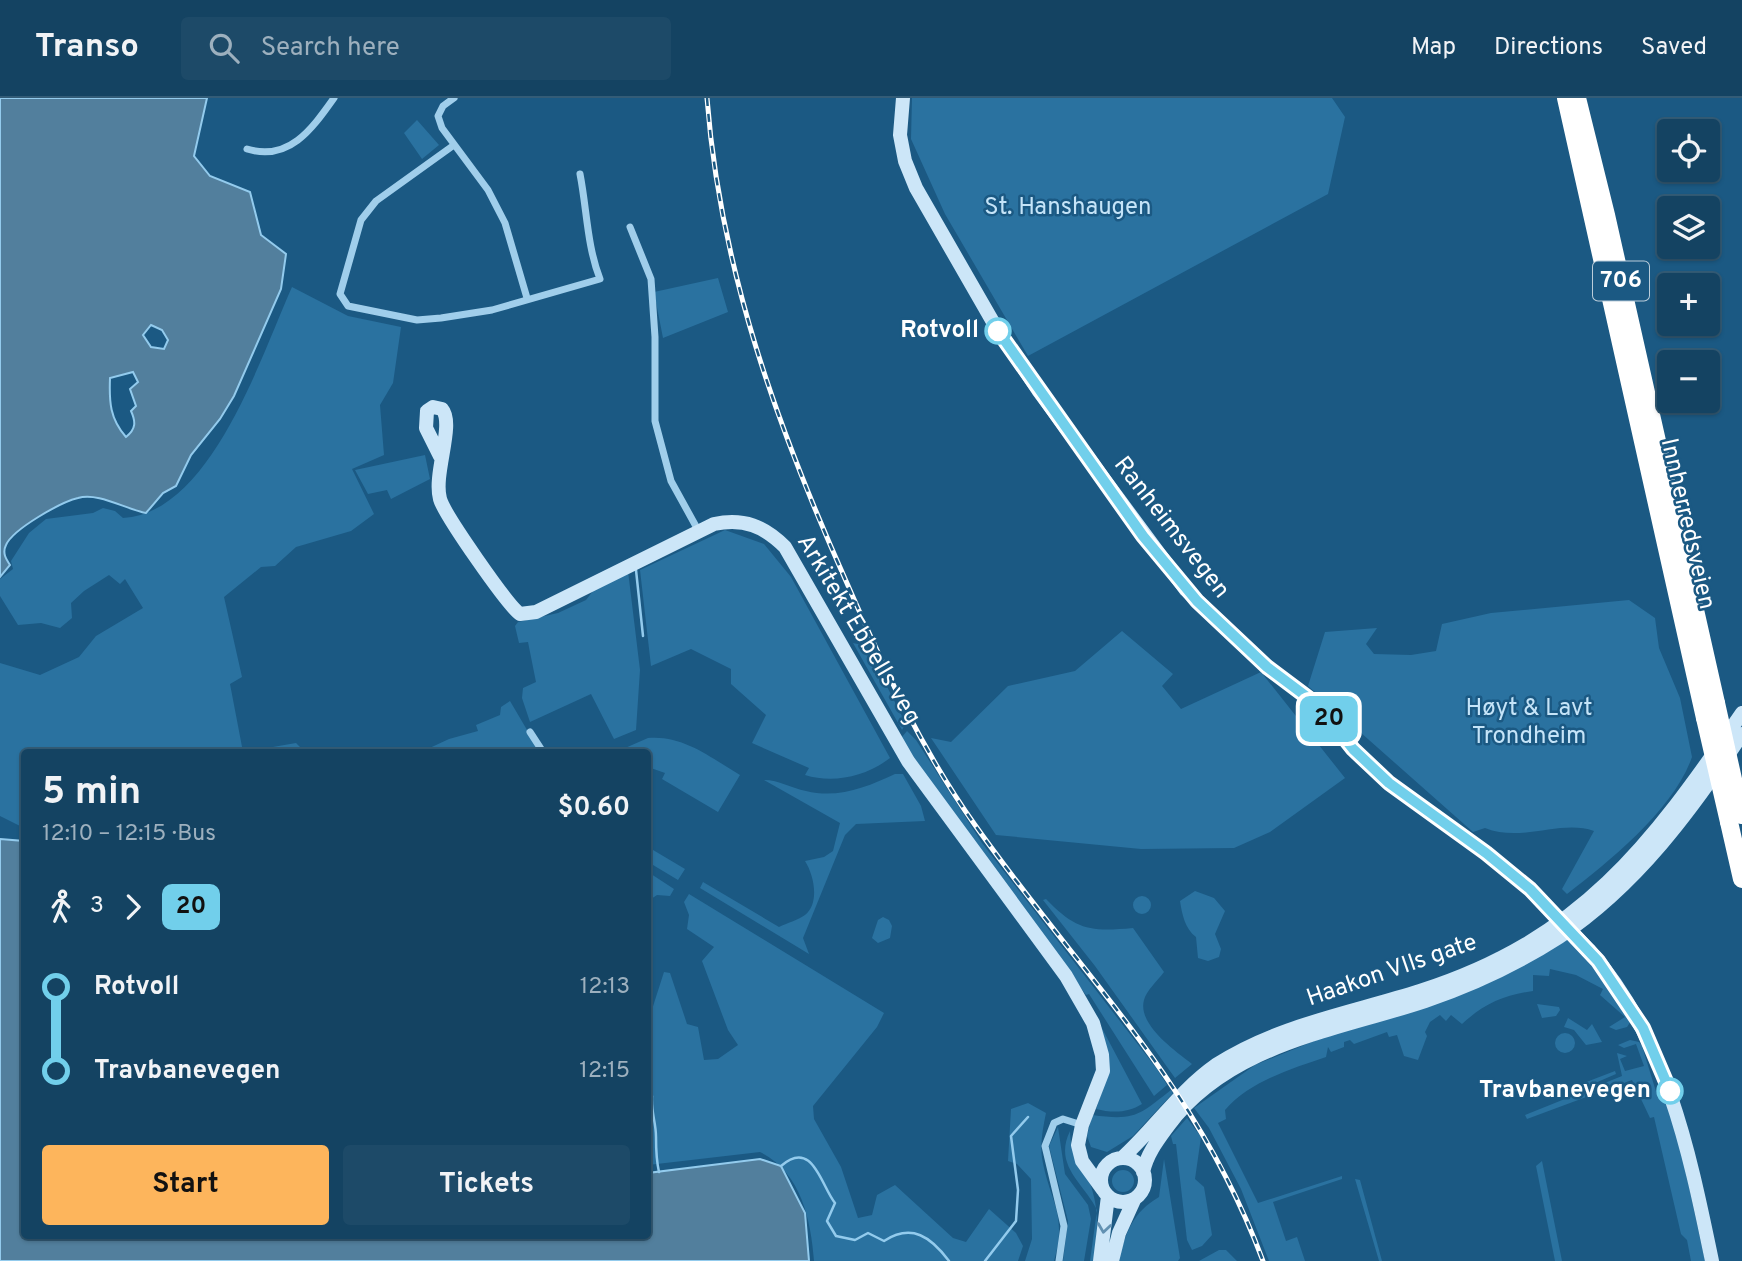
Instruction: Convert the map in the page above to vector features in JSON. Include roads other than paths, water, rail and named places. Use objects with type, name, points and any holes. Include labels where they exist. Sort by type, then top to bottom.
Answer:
[{"type":"highway","points":[[1554,98],[1570,128]]},
{"type":"highway","name":"Innherredsveien","points":[[1566,98],[1570,128],[1588,191],[1705,718],[1737,819]]},
{"type":"highway","name":"Innherredsveien","points":[[1577,98],[1604,202],[1716,703],[1737,819],[1742,879]]},
{"type":"street","points":[[247,149],[272,154],[284,148],[307,132],[334,98]]},
{"type":"street","points":[[454,98],[443,106],[439,116],[442,128],[488,190],[505,223],[527,298]]},
{"type":"street","name":"Ranheimsvegen","points":[[903,98],[900,135],[905,161],[929,210],[1020,365],[1173,573],[1228,632],[1267,667],[1319,706],[1353,749],[1389,783],[1486,853],[1531,891],[1589,950],[1611,977],[1643,1028],[1666,1080],[1690,1157],[1712,1261]]},
{"type":"street","points":[[454,145],[376,201],[361,220],[341,294],[348,306],[417,320],[492,310],[527,298],[553,295],[600,279],[592,259],[589,217],[580,174]]},
{"type":"street","points":[[630,227],[651,279],[655,337],[655,421],[671,481],[698,530]]},
{"type":"street","name":"Arkitekt Ebbells veg","points":[[440,456],[439,489],[445,512],[520,614],[536,612],[714,524],[743,521],[765,529],[785,547],[908,761],[1082,1000],[1099,1040],[1103,1071],[1082,1125],[1078,1145]]},
{"type":"street","name":"Haakon VIIs gate","points":[[1116,1160],[1190,1086],[1245,1048],[1306,1024],[1457,977],[1489,963],[1553,927],[1607,884],[1656,834],[1742,713]]},
{"type":"street","points":[[530,732],[541,749]]},
{"type":"street","name":"Haakon VIIs gate","points":[[1143,1172],[1146,1159],[1175,1117],[1221,1077],[1249,1059],[1309,1035],[1461,988],[1527,956],[1589,915],[1664,842],[1742,734]]},
{"type":"street","points":[[1059,1261],[1064,1226],[1045,1146],[1054,1123],[1063,1119],[1082,1125]]},
{"type":"street","points":[[1078,1145],[1093,1158],[1136,1163],[1143,1172],[1145,1185],[1122,1224],[1112,1261]]},
{"type":"street","points":[[1078,1145],[1080,1158],[1105,1193],[1120,1202],[1134,1200]]},
{"type":"street","points":[[1100,1261],[1105,1193],[1101,1178],[1116,1160]]},
{"type":"waterway","points":[[636,570],[643,636]]},
{"type":"waterway","points":[[652,1096],[659,1172]]},
{"type":"waterway","points":[[985,1261],[1016,1221],[1018,1190],[1011,1136],[1028,1117]]},
{"type":"waterway","points":[[781,1166],[792,1159],[801,1158],[815,1168],[835,1203],[827,1221],[836,1236],[855,1240],[868,1233],[884,1241],[903,1233],[912,1233],[928,1239],[949,1261]]},
{"type":"railway","points":[[707,98],[724,224],[756,345],[797,464],[889,676],[937,767],[975,825],[1171,1084],[1236,1197],[1263,1261]]},
{"type":"place","name":"Rotvoll","points":[[998,331]]},
{"type":"place","name":"Travbanevegen","points":[[1670,1091]]},
{"type":"park label","name":"St. Hanshaugen","points":[[1068,208]]},
{"type":"park label","name":"Høyt & Lavt Trondheim","points":[[1529,723]]}]
